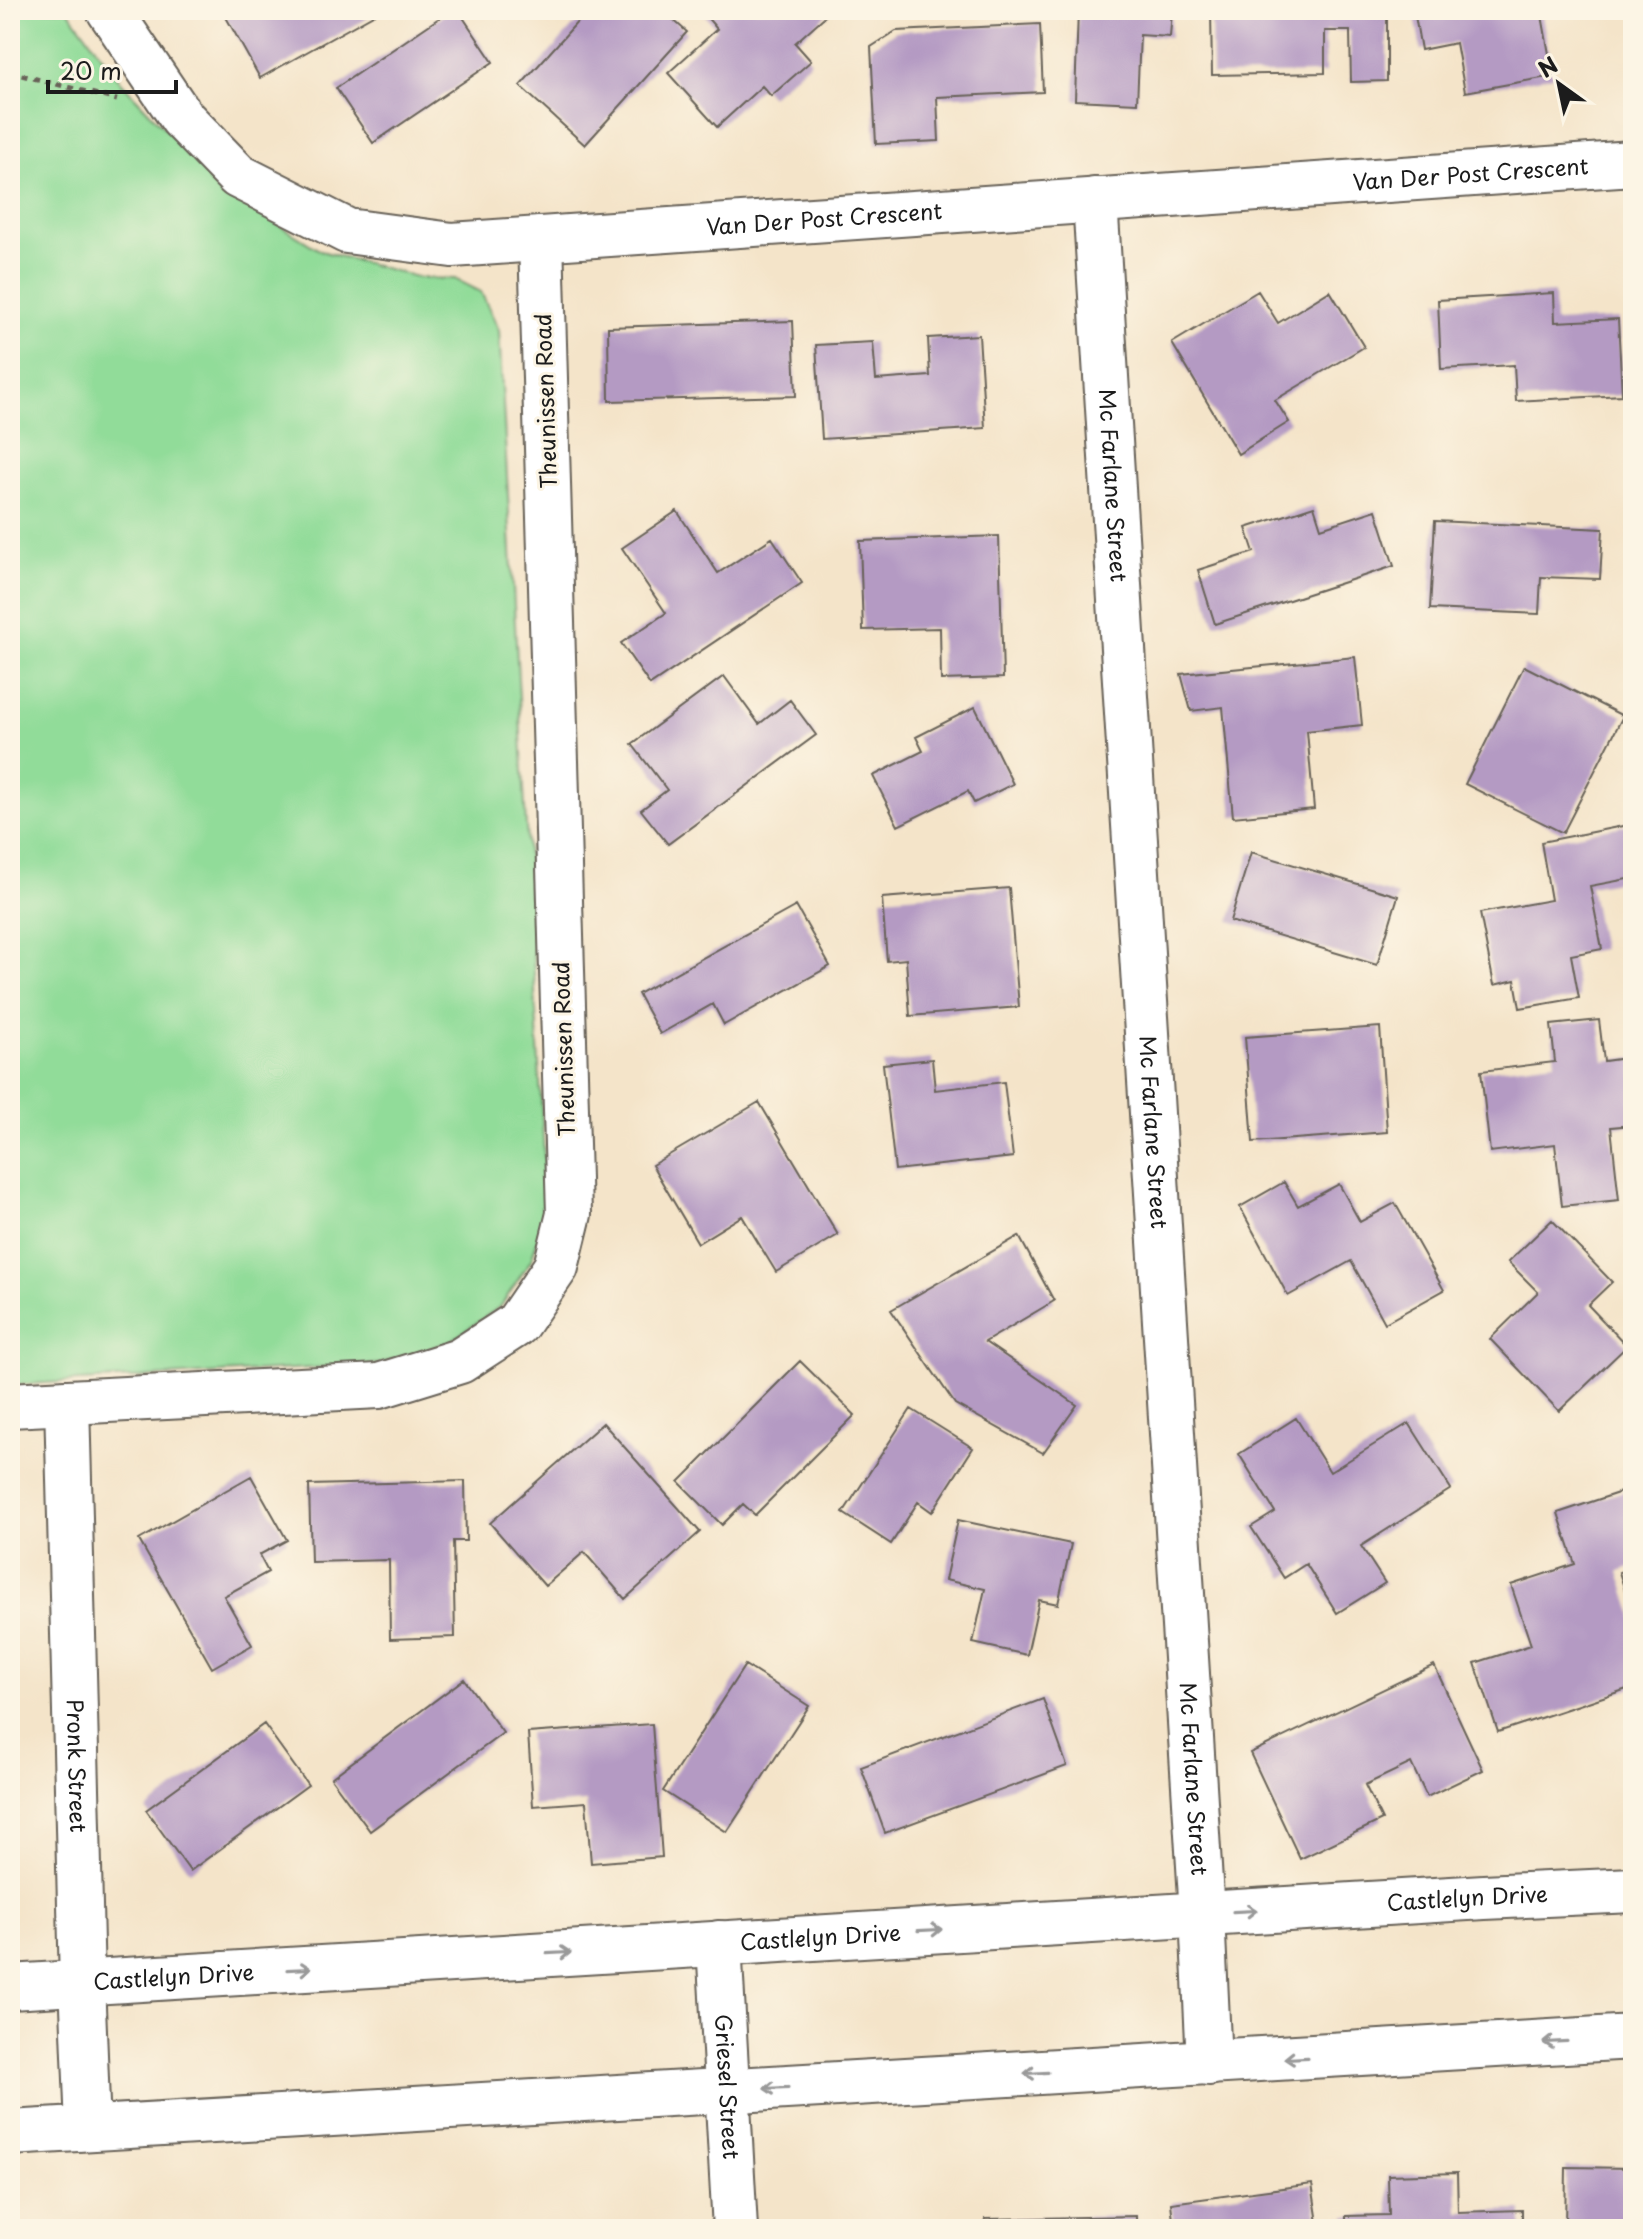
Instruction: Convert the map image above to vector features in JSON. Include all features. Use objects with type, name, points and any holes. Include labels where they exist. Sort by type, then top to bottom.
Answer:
[{"type":"street","name":"Van Der Post Crescent","points":[[109,10],[182,118],[238,176],[347,231],[452,245],[1633,163]]},
{"type":"street","name":"Mc Farlane Street","points":[[1095,200],[1209,2063]]},
{"type":"street","name":"Theunissen Road","points":[[10,1405],[379,1386],[460,1361],[517,1324],[556,1267],[569,1214],[541,239]]},
{"type":"street","name":"Pronk Street","points":[[67,1402],[88,2128]]},
{"type":"street","name":"Castlelyn Drive","points":[[10,1987],[1623,1887]]},
{"type":"street","name":"Griesel Street","points":[[719,1943],[735,2229]]},
{"type":"street","points":[[10,2133],[1633,2037]]},
{"type":"path","points":[[10,72],[182,118]]},
{"type":"green space","points":[[10,10],[68,10],[122,83],[223,190],[321,251],[420,278],[455,279],[481,292],[499,330],[547,1211],[531,1260],[501,1306],[449,1342],[380,1364],[10,1385]]},
{"type":"building","points":[[222,10],[382,10],[260,78]]},
{"type":"building","points":[[451,10],[458,10],[493,62],[373,143],[336,88]]},
{"type":"building","points":[[568,10],[662,10],[687,32],[585,145],[520,86],[579,20]]},
{"type":"building","points":[[710,10],[832,10],[795,43],[811,61],[771,96],[762,86],[717,127],[668,73],[717,29],[705,15]]},
{"type":"building","points":[[1078,10],[1172,10],[1170,37],[1140,35],[1137,103],[1075,100]]},
{"type":"building","points":[[1211,10],[1387,10],[1387,81],[1351,82],[1350,31],[1325,31],[1325,73],[1212,75]]},
{"type":"building","points":[[1414,10],[1541,10],[1553,76],[1465,92],[1456,43],[1421,50]]},
{"type":"building","points":[[1040,24],[1043,92],[937,97],[939,141],[876,144],[871,47],[896,31]]},
{"type":"building","points":[[1258,291],[1278,323],[1330,291],[1364,347],[1275,400],[1289,422],[1238,454],[1172,343]]},
{"type":"building","points":[[1554,293],[1555,322],[1618,319],[1622,395],[1516,401],[1514,365],[1441,369],[1438,300]]},
{"type":"building","points":[[793,321],[796,396],[609,401],[608,327]]},
{"type":"building","points":[[979,335],[985,428],[822,439],[816,345],[873,342],[876,380],[930,376],[928,338]]},
{"type":"building","points":[[1314,506],[1321,528],[1376,510],[1394,566],[1215,624],[1198,570],[1254,552],[1246,528]]},
{"type":"building","points":[[677,511],[718,573],[772,538],[802,583],[650,685],[621,643],[666,613],[622,548]]},
{"type":"building","points":[[1435,521],[1603,529],[1600,579],[1541,577],[1539,614],[1430,609]]},
{"type":"building","points":[[999,536],[1003,678],[941,680],[940,628],[863,630],[860,541]]},
{"type":"building","points":[[1355,657],[1362,725],[1307,731],[1314,809],[1233,817],[1223,707],[1191,711],[1181,674]]},
{"type":"building","points":[[1524,666],[1623,716],[1563,833],[1465,784]]},
{"type":"building","points":[[724,676],[759,724],[790,700],[816,735],[668,844],[641,810],[667,790],[632,744]]},
{"type":"building","points":[[975,707],[1013,784],[974,803],[968,791],[898,826],[873,776],[923,751],[916,737]]},
{"type":"building","points":[[1633,824],[1633,878],[1590,886],[1602,949],[1571,955],[1579,998],[1520,1008],[1515,980],[1494,985],[1480,913],[1551,900],[1541,842]]},
{"type":"building","points":[[1251,852],[1398,896],[1377,965],[1230,921]]},
{"type":"building","points":[[1009,888],[1019,1007],[910,1016],[906,959],[887,961],[882,898]]},
{"type":"building","points":[[796,906],[830,966],[724,1025],[713,1004],[660,1034],[638,994]]},
{"type":"building","points":[[1599,1020],[1604,1061],[1633,1057],[1633,1125],[1611,1127],[1619,1200],[1562,1206],[1555,1144],[1490,1152],[1481,1071],[1555,1062],[1551,1025]]},
{"type":"building","points":[[1380,1027],[1387,1132],[1253,1142],[1245,1037]]},
{"type":"building","points":[[932,1059],[935,1090],[1004,1082],[1013,1157],[895,1170],[883,1064]]},
{"type":"building","points":[[759,1102],[838,1235],[776,1272],[742,1216],[698,1243],[652,1165]]},
{"type":"building","points":[[1284,1182],[1298,1206],[1339,1184],[1360,1222],[1395,1203],[1444,1290],[1385,1323],[1351,1261],[1288,1296],[1240,1207]]},
{"type":"building","points":[[1552,1220],[1612,1282],[1588,1305],[1627,1346],[1559,1411],[1490,1339],[1538,1292],[1508,1262]]},
{"type":"building","points":[[1019,1236],[1054,1301],[985,1342],[1077,1405],[1043,1453],[955,1404],[891,1310]]},
{"type":"building","points":[[800,1361],[855,1415],[755,1515],[743,1504],[722,1525],[679,1482]]},
{"type":"building","points":[[911,1409],[973,1448],[932,1512],[918,1502],[891,1544],[843,1513]]},
{"type":"building","points":[[1296,1418],[1330,1472],[1409,1423],[1451,1489],[1361,1546],[1385,1583],[1337,1613],[1306,1564],[1284,1578],[1251,1527],[1275,1512],[1239,1454]]},
{"type":"building","points":[[603,1423],[700,1532],[625,1599],[584,1552],[545,1586],[490,1523]]},
{"type":"building","points":[[251,1476],[287,1540],[259,1555],[268,1572],[224,1596],[252,1645],[212,1668],[139,1540]]},
{"type":"building","points":[[465,1481],[466,1541],[453,1541],[455,1637],[390,1639],[389,1560],[311,1562],[309,1485]]},
{"type":"building","points":[[1633,1488],[1633,1567],[1619,1572],[1633,1615],[1633,1687],[1498,1732],[1475,1663],[1531,1645],[1511,1585],[1575,1564],[1558,1513]]},
{"type":"building","points":[[958,1520],[1071,1544],[1058,1604],[1039,1600],[1027,1655],[973,1643],[985,1589],[945,1580]]},
{"type":"building","points":[[745,1665],[809,1706],[727,1832],[663,1791]]},
{"type":"building","points":[[1434,1665],[1483,1770],[1427,1797],[1411,1763],[1365,1785],[1382,1820],[1300,1859],[1250,1753]]},
{"type":"building","points":[[464,1679],[503,1733],[370,1831],[331,1778]]},
{"type":"building","points":[[1043,1699],[1067,1766],[885,1833],[861,1767]]},
{"type":"building","points":[[264,1724],[308,1785],[190,1871],[146,1810]]},
{"type":"building","points":[[652,1724],[662,1857],[591,1863],[586,1802],[533,1806],[528,1733]]},
{"type":"building","points":[[1566,2167],[1633,2168],[1633,2229],[1565,2229]]},
{"type":"building","points":[[1457,2173],[1458,2212],[1522,2210],[1522,2229],[1346,2229],[1346,2216],[1389,2215],[1388,2175]]},
{"type":"building","points":[[1312,2184],[1319,2229],[1174,2229],[1171,2203]]},
{"type":"building","points":[[1136,2216],[1136,2229],[985,2229],[985,2219]]},
{"type":"building","points":[[361,2223],[439,2225],[439,2229],[361,2229]]}]
